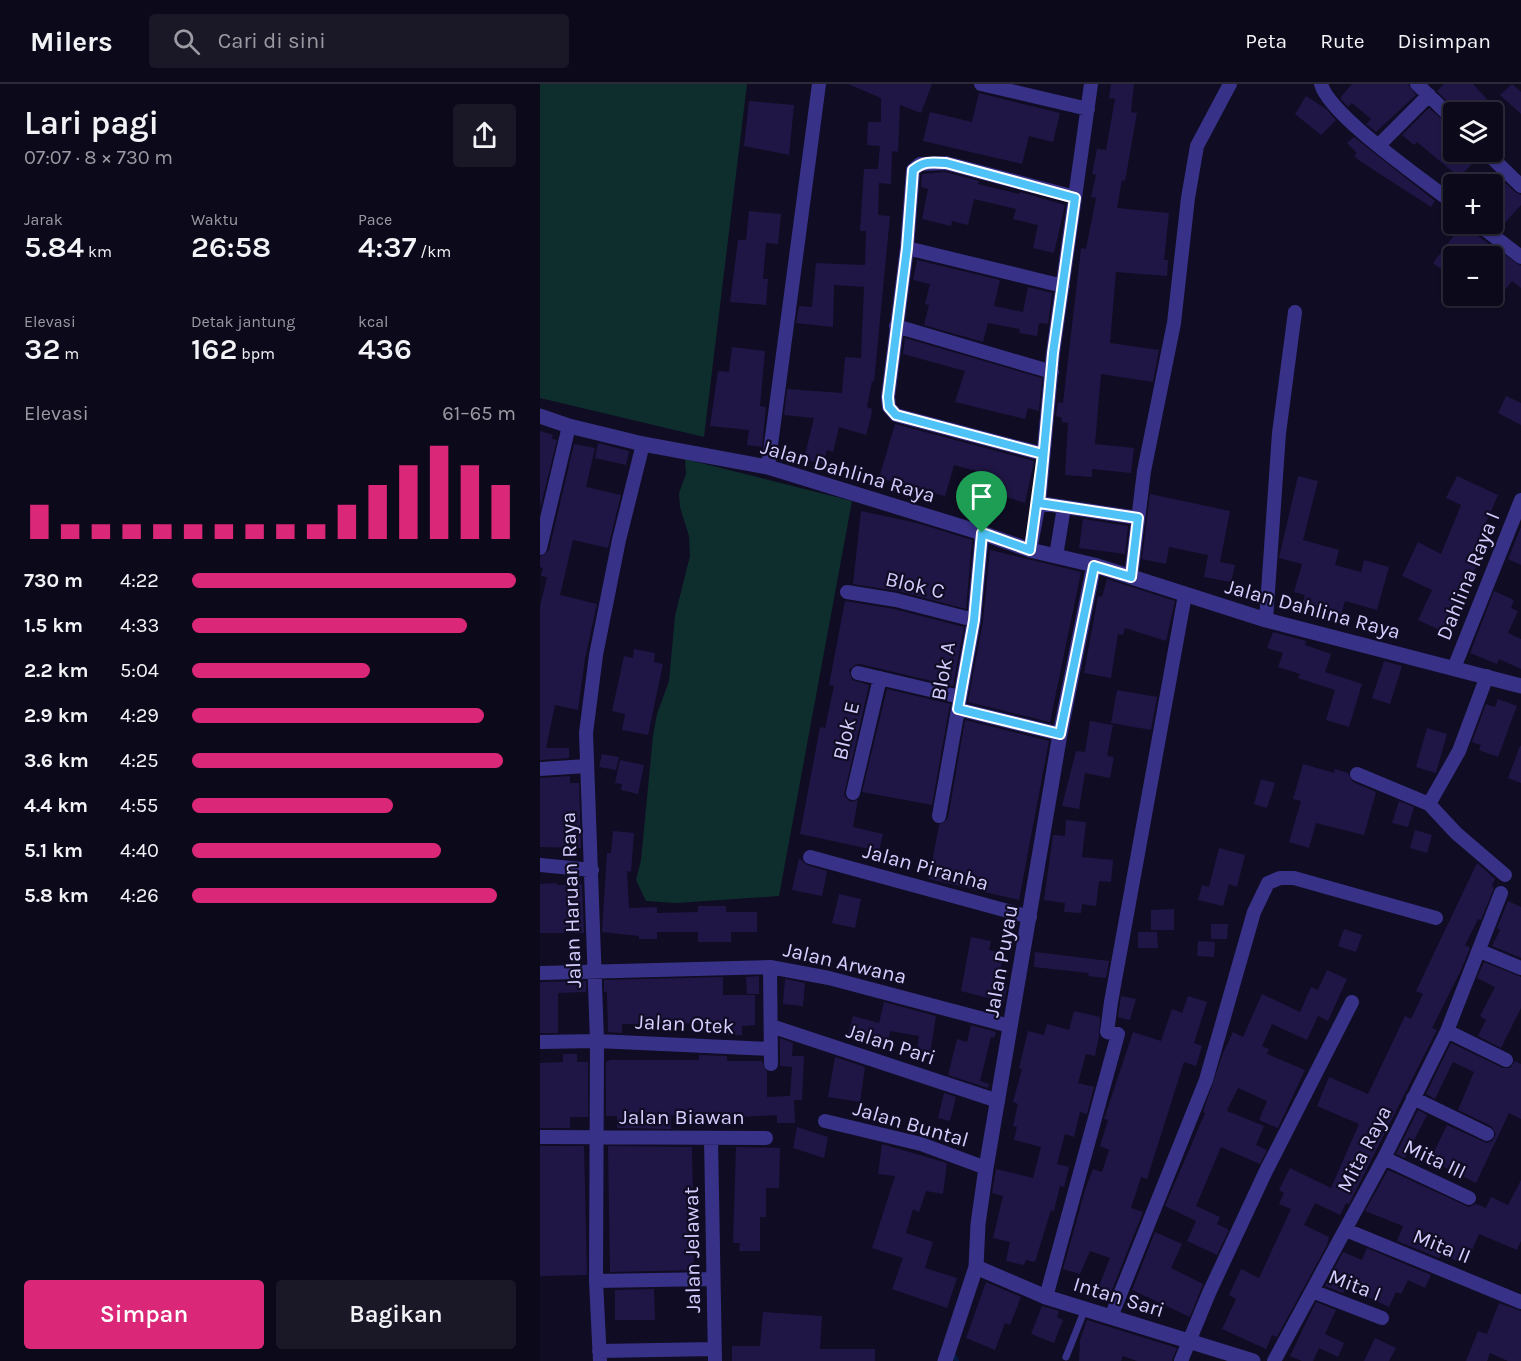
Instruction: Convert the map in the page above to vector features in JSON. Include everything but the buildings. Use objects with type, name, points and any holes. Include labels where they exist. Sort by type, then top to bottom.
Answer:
[{"type":"street","points":[[768,467],[819,84]]},
{"type":"street","points":[[981,84],[1088,109]]},
{"type":"street","points":[[1030,550],[1039,503],[1052,372],[1091,84]]},
{"type":"street","points":[[1131,577],[1144,471],[1174,323],[1197,146],[1230,84]]},
{"type":"street","points":[[1321,84],[1324,95],[1343,116],[1443,195]]},
{"type":"street","points":[[1417,84],[1443,109]]},
{"type":"street","points":[[1379,145],[1429,95]]},
{"type":"street","points":[[1496,162],[1521,186]]},
{"type":"street","points":[[1043,454],[896,415],[889,407],[888,397],[907,248],[913,170],[920,164],[946,163],[1075,198]]},
{"type":"street","points":[[1491,234],[1521,258]]},
{"type":"street","points":[[907,248],[1063,286]]},
{"type":"street","points":[[1266,620],[1279,433],[1295,312]]},
{"type":"street","points":[[896,326],[1052,372]]},
{"type":"street","name":"Jalan Dahlina Raya","points":[[540,416],[569,426],[643,444],[768,467],[1030,550],[1094,566],[1266,620],[1521,686]]},
{"type":"street","points":[[540,548],[569,426]]},
{"type":"street","name":"Jalan Haruan Raya","points":[[599,1356],[597,1041],[586,733],[596,655],[619,540],[643,444]]},
{"type":"street","name":"Dahlina Raya I","points":[[1454,668],[1521,500]]},
{"type":"street","points":[[1039,503],[1138,518]]},
{"type":"street","points":[[1056,556],[1064,507]]},
{"type":"street","name":"Blok A","points":[[939,816],[974,620],[982,533]]},
{"type":"street","name":"Jalan Puyau","points":[[945,1361],[976,1267],[978,1224],[986,1168],[1060,734],[1094,566]]},
{"type":"street","name":"Blok C","points":[[847,592],[896,600],[974,620]]},
{"type":"street","points":[[1046,1297],[1119,1034],[1107,1032],[1111,1002],[1185,595]]},
{"type":"street","points":[[858,673],[1060,734]]},
{"type":"street","points":[[1429,804],[1459,751],[1486,676]]},
{"type":"street","name":"Blok E","points":[[853,793],[880,678]]},
{"type":"street","points":[[540,769],[587,766]]},
{"type":"street","points":[[1357,774],[1429,804],[1456,833],[1505,875]]},
{"type":"street","name":"Jalan Piranha","points":[[810,856],[1030,917]]},
{"type":"street","points":[[540,865],[592,870]]},
{"type":"street","points":[[1111,1317],[1206,1080],[1254,912],[1268,884],[1280,878],[1294,878],[1436,918]]},
{"type":"street","name":"Mita Raya","points":[[1274,1361],[1384,1158],[1446,1031],[1480,951],[1501,893]]},
{"type":"street","points":[[1480,951],[1521,968]]},
{"type":"street","points":[[770,967],[771,1064]]},
{"type":"street","name":"Jalan Arwana","points":[[540,973],[770,967],[829,978],[1010,1026]]},
{"type":"street","points":[[1180,1361],[1265,1173],[1352,1002]]},
{"type":"street","name":"Jalan Pari","points":[[771,1026],[999,1101]]},
{"type":"street","points":[[1446,1031],[1506,1060]]},
{"type":"street","name":"Jalan Otek","points":[[540,1042],[597,1041],[771,1049]]},
{"type":"street","points":[[1413,1098],[1487,1134]]},
{"type":"street","name":"Jalan Buntal","points":[[825,1121],[921,1144],[986,1168]]},
{"type":"street","name":"Jalan Biawan","points":[[540,1137],[766,1138]]},
{"type":"street","name":"Jalan Jelawat","points":[[711,1138],[715,1355]]},
{"type":"street","name":"Mita III","points":[[1384,1158],[1469,1198]]},
{"type":"street","name":"Mita II","points":[[1346,1230],[1521,1302]]},
{"type":"street","name":"Intan Sari","points":[[976,1267],[1046,1297],[1252,1361]]},
{"type":"street","points":[[597,1281],[713,1279]]},
{"type":"street","name":"Mita I","points":[[1312,1291],[1382,1318]]},
{"type":"street","points":[[599,1356],[715,1355]]},
{"type":"lane","points":[[1066,1357],[1085,1309]]},
{"type":"green space","points":[[540,84],[747,84],[704,437],[540,398]]},
{"type":"green space","points":[[685,459],[852,501],[779,896],[676,903],[646,901],[636,880],[641,860],[653,736],[657,714],[669,681],[675,616],[690,556],[689,536],[680,507],[679,493],[686,474]]},
{"type":"waterway","points":[[953,1354],[957,1361]]},
{"type":"route","points":[[982,533],[974,620],[958,709],[1060,734],[1094,566],[1131,577],[1138,518],[1039,503],[1053,353],[1075,198],[946,163],[929,162],[920,164],[913,170],[907,248],[888,397],[889,407],[896,415],[1043,454],[1039,503],[1030,550],[982,533]]}]
